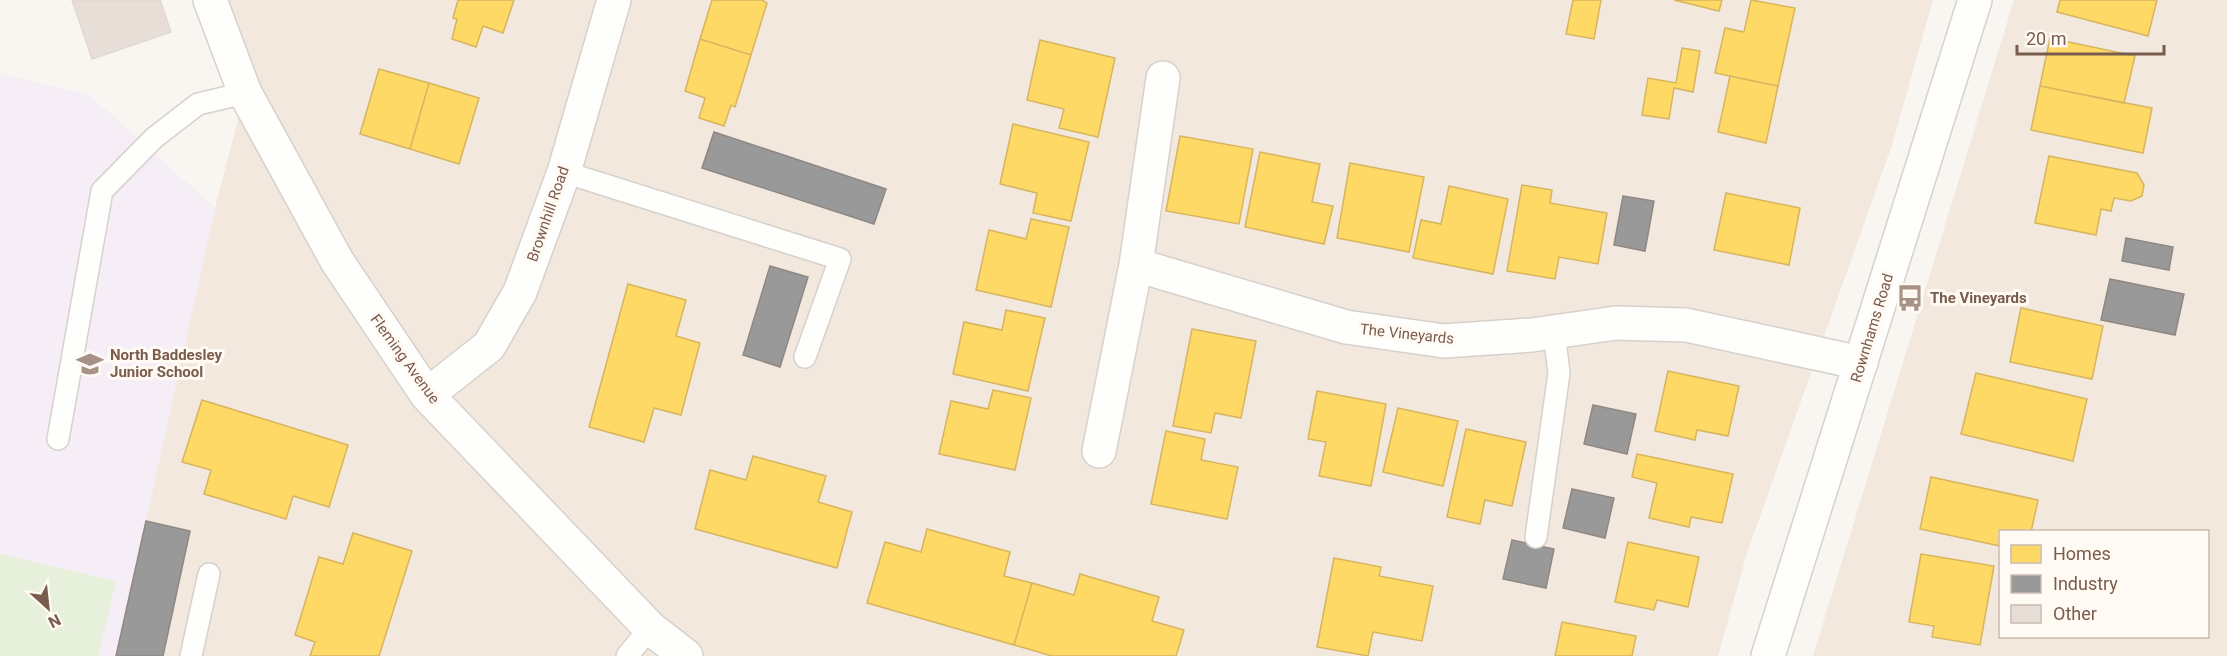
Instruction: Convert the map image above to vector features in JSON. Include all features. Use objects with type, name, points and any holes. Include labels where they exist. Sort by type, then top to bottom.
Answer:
[{"type":"street","name":"Fleming Avenue","points":[[210,0],[245,93],[337,261],[427,395],[650,628],[686,656]]},
{"type":"street","name":"Brownhill Road","points":[[427,395],[489,345],[520,292],[564,172],[614,0]]},
{"type":"street","name":"Rownhams Road","points":[[1768,656],[1975,0]]},
{"type":"street","points":[[1099,451],[1136,265],[1163,78]]},
{"type":"street","name":"The Vineyards","points":[[1136,265],[1346,327],[1444,341],[1554,332],[1616,323],[1686,325],[1861,363]]},
{"type":"lane","points":[[58,439],[102,191],[154,138],[198,104],[245,93]]},
{"type":"lane","points":[[564,172],[840,259],[805,357]]},
{"type":"lane","points":[[1536,537],[1559,373],[1554,332]]},
{"type":"lane","points":[[191,656],[209,574]]},
{"type":"lane","points":[[627,656],[650,628]]},
{"type":"shaded area","points":[[210,0],[1933,0],[1892,145],[1747,553],[1718,656],[116,656],[215,208],[245,93]]},
{"type":"shaded area","points":[[2014,0],[2227,0],[2227,656],[1813,656]]},
{"type":"shaded area","name":"North Baddesley Junior School","points":[[0,74],[88,94],[215,208],[116,656],[0,656]]},
{"type":"green space","points":[[0,554],[116,581],[98,656],[0,656]]},
{"type":"building: Homes","points":[[458,0],[514,0],[503,33],[483,26],[476,47],[452,39],[457,19],[453,18]]},
{"type":"building: Homes","points":[[712,0],[762,0],[767,3],[751,55],[700,39]]},
{"type":"building: Homes","points":[[1573,0],[1601,0],[1594,39],[1566,34]]},
{"type":"building: Homes","points":[[1674,0],[1722,0],[1719,11]]},
{"type":"building: Homes","points":[[1751,0],[1795,8],[1778,86],[1715,73],[1725,28],[1744,32]]},
{"type":"building: Homes","points":[[2060,0],[2157,0],[2148,36],[2057,12]]},
{"type":"building: Homes","points":[[2050,38],[2135,56],[2124,103],[2040,86]]},
{"type":"building: Homes","points":[[700,39],[751,55],[735,107],[731,105],[724,126],[699,118],[705,98],[685,91]]},
{"type":"building: Homes","points":[[1040,40],[1115,58],[1098,137],[1059,128],[1064,109],[1027,100]]},
{"type":"building: Homes","points":[[1682,48],[1700,51],[1693,92],[1674,88],[1669,119],[1642,115],[1648,78],[1676,83]]},
{"type":"building: Homes","points":[[379,69],[429,83],[410,149],[360,134]]},
{"type":"building: Homes","points":[[1730,76],[1778,86],[1766,143],[1718,132]]},
{"type":"building: Homes","points":[[429,83],[479,98],[459,164],[410,149]]},
{"type":"building: Homes","points":[[2040,86],[2152,108],[2143,153],[2031,130]]},
{"type":"building: Homes","points":[[1013,124],[1089,142],[1071,221],[1033,213],[1037,193],[1000,184]]},
{"type":"building: Homes","points":[[1180,136],[1253,149],[1239,224],[1166,211]]},
{"type":"building: Homes","points":[[1260,152],[1320,164],[1312,202],[1333,206],[1324,244],[1245,227]]},
{"type":"building: Homes","points":[[2049,156],[2137,173],[2144,185],[2142,196],[2131,201],[2114,198],[2111,211],[2101,209],[2096,235],[2035,223]]},
{"type":"building: Homes","points":[[1350,163],[1424,177],[1409,252],[1337,238]]},
{"type":"building: Homes","points":[[1522,185],[1552,190],[1550,203],[1607,213],[1598,264],[1559,257],[1555,279],[1507,271]]},
{"type":"building: Homes","points":[[1449,186],[1508,199],[1493,274],[1413,258],[1421,220],[1441,224]]},
{"type":"building: Homes","points":[[1726,193],[1800,208],[1789,265],[1714,250]]},
{"type":"building: Homes","points":[[1031,219],[1069,227],[1051,307],[976,290],[989,230],[1026,239]]},
{"type":"building: Homes","points":[[628,284],[686,300],[676,336],[700,343],[681,415],[654,408],[644,442],[589,427]]},
{"type":"building: Homes","points":[[2021,308],[2103,326],[2092,379],[2010,362]]},
{"type":"building: Homes","points":[[1006,310],[1045,318],[1028,391],[953,374],[964,322],[1002,330]]},
{"type":"building: Homes","points":[[1192,329],[1256,341],[1241,418],[1215,413],[1211,433],[1173,426]]},
{"type":"building: Homes","points":[[1668,371],[1739,386],[1728,436],[1697,430],[1695,440],[1655,431]]},
{"type":"building: Homes","points":[[1976,373],[2087,399],[2073,461],[1961,434]]},
{"type":"building: Homes","points":[[993,390],[1031,398],[1015,470],[939,454],[951,401],[988,409]]},
{"type":"building: Homes","points":[[1317,391],[1386,404],[1371,486],[1319,476],[1326,442],[1308,439]]},
{"type":"building: Homes","points":[[202,400],[348,445],[329,507],[293,496],[286,519],[204,494],[211,470],[182,462]]},
{"type":"building: Homes","points":[[1398,408],[1458,421],[1443,486],[1383,472]]},
{"type":"building: Homes","points":[[1466,429],[1526,442],[1512,506],[1485,500],[1480,524],[1447,517]]},
{"type":"building: Homes","points":[[1166,431],[1205,439],[1201,460],[1238,467],[1227,519],[1151,504]]},
{"type":"building: Homes","points":[[1637,454],[1733,474],[1722,523],[1691,517],[1689,527],[1649,518],[1657,483],[1632,477]]},
{"type":"building: Homes","points":[[753,456],[826,476],[818,502],[852,512],[837,568],[695,529],[710,470],[746,480]]},
{"type":"building: Homes","points":[[1931,477],[2038,500],[2031,530],[1999,530],[1999,546],[1920,529]]},
{"type":"building: Homes","points":[[927,529],[1010,552],[1004,576],[1032,583],[1014,645],[867,603],[885,542],[921,552]]},
{"type":"building: Homes","points":[[353,533],[412,551],[379,656],[310,656],[315,642],[295,635],[319,557],[343,564]]},
{"type":"building: Homes","points":[[1628,542],[1699,557],[1688,607],[1657,600],[1654,610],[1615,602]]},
{"type":"building: Homes","points":[[1921,554],[1994,566],[1980,645],[1932,637],[1934,626],[1909,622]]},
{"type":"building: Homes","points":[[1334,558],[1381,567],[1379,576],[1433,586],[1422,641],[1373,632],[1368,656],[1317,647]]},
{"type":"building: Homes","points":[[1080,574],[1159,597],[1152,621],[1184,630],[1176,656],[1052,656],[1014,645],[1032,583],[1074,595]]},
{"type":"building: Homes","points":[[1562,622],[1636,636],[1632,656],[1555,656]]},
{"type":"building: Industry","points":[[714,132],[886,189],[874,224],[702,168]]},
{"type":"building: Industry","points":[[1623,196],[1654,201],[1645,251],[1614,245]]},
{"type":"building: Industry","points":[[2126,238],[2173,247],[2169,270],[2122,261]]},
{"type":"building: Industry","points":[[770,266],[808,277],[780,367],[743,355]]},
{"type":"building: Industry","points":[[2110,279],[2184,294],[2175,335],[2101,320]]},
{"type":"building: Industry","points":[[1593,405],[1636,414],[1627,454],[1584,444]]},
{"type":"building: Industry","points":[[1572,489],[1614,498],[1605,538],[1563,528]]},
{"type":"building: Industry","points":[[146,521],[190,531],[163,656],[116,656]]},
{"type":"building: Industry","points":[[1512,540],[1554,549],[1546,588],[1503,579]]},
{"type":"building: Other","points":[[72,0],[160,0],[171,32],[92,59]]},
{"type":"place","name":"The Vineyards","points":[[1910,298]]},
{"type":"place","name":"North Baddesley Junior School","points":[[90,364]]}]
